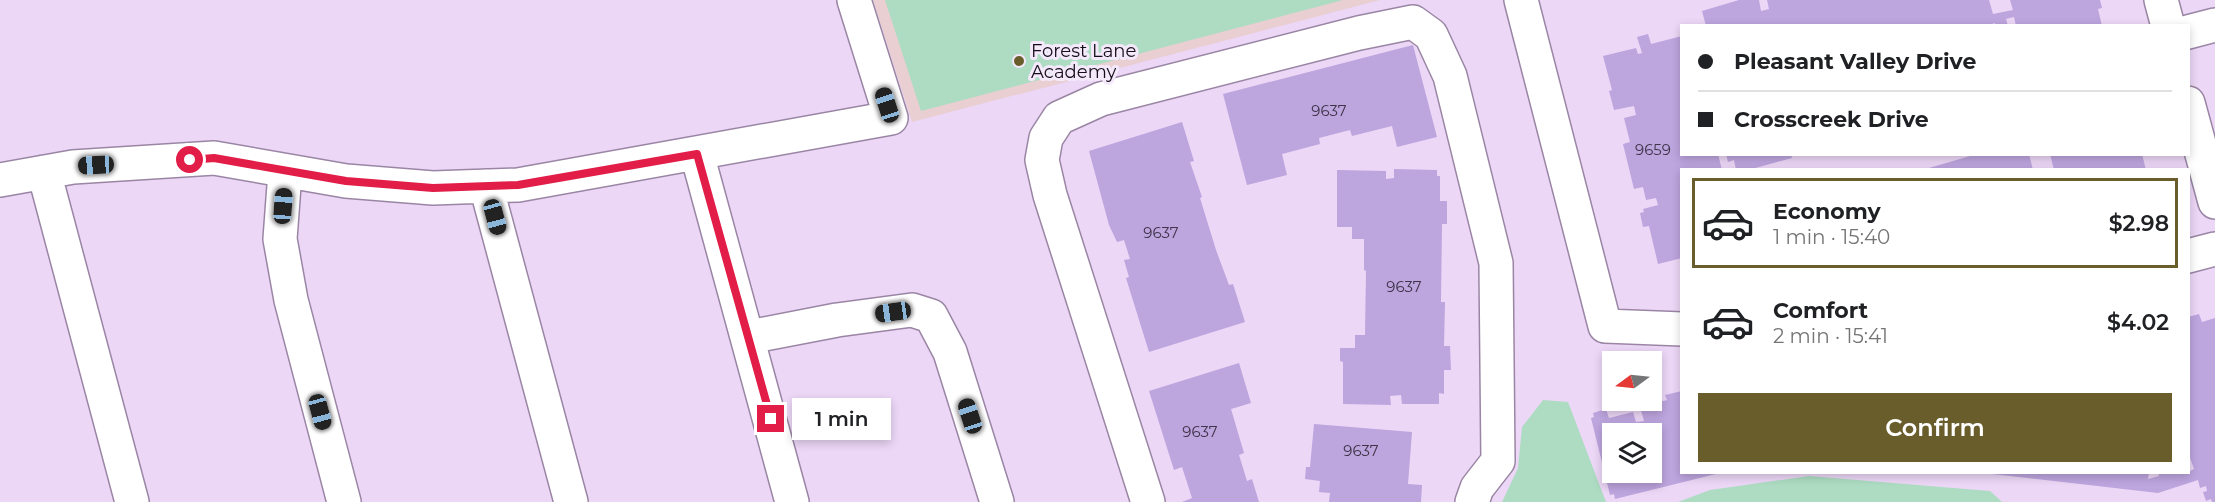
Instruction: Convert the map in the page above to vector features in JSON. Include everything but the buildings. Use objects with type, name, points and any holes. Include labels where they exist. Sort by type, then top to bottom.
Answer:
[{"type":"street","points":[[0,180],[73,167],[214,158],[346,181],[433,188],[518,185],[891,118],[854,0]]},
{"type":"street","points":[[1521,0],[1605,326],[1680,329]]},
{"type":"street","points":[[2161,0],[2167,24]]},
{"type":"street","points":[[1148,502],[1050,195],[1042,160],[1046,138],[1059,118],[1101,99],[1359,33],[1413,22],[1431,35],[1450,76],[1496,262],[1498,461],[1477,488],[1472,502]]},
{"type":"street","points":[[2190,31],[2215,25]]},
{"type":"street","points":[[2190,110],[2215,202]]},
{"type":"street","points":[[697,154],[749,337],[792,502]]},
{"type":"street","points":[[44,172],[132,502]]},
{"type":"street","points":[[285,172],[280,239],[291,300],[344,502]]},
{"type":"street","points":[[486,186],[571,502]]},
{"type":"street","points":[[2190,255],[2215,249]]},
{"type":"street","points":[[749,337],[837,320],[912,310],[930,316],[950,352],[997,502]]},
{"type":"shaded area","name":"Forest Lane Academy","points":[[873,0],[1380,0],[912,122]]},
{"type":"green space","name":"Forest Lane Academy","points":[[885,0],[1343,0],[921,111]]},
{"type":"green space","points":[[1543,400],[1568,402],[1606,502],[1502,502],[1518,468],[1522,427]]},
{"type":"green space","points":[[1809,476],[1990,491],[2002,502],[1678,502],[1710,490]]},
{"type":"place","name":"Forest Lane Academy","points":[[1019,61]]},
{"type":"route","points":[[190,160],[214,158],[346,181],[433,188],[518,185],[697,154],[771,419]]}]
